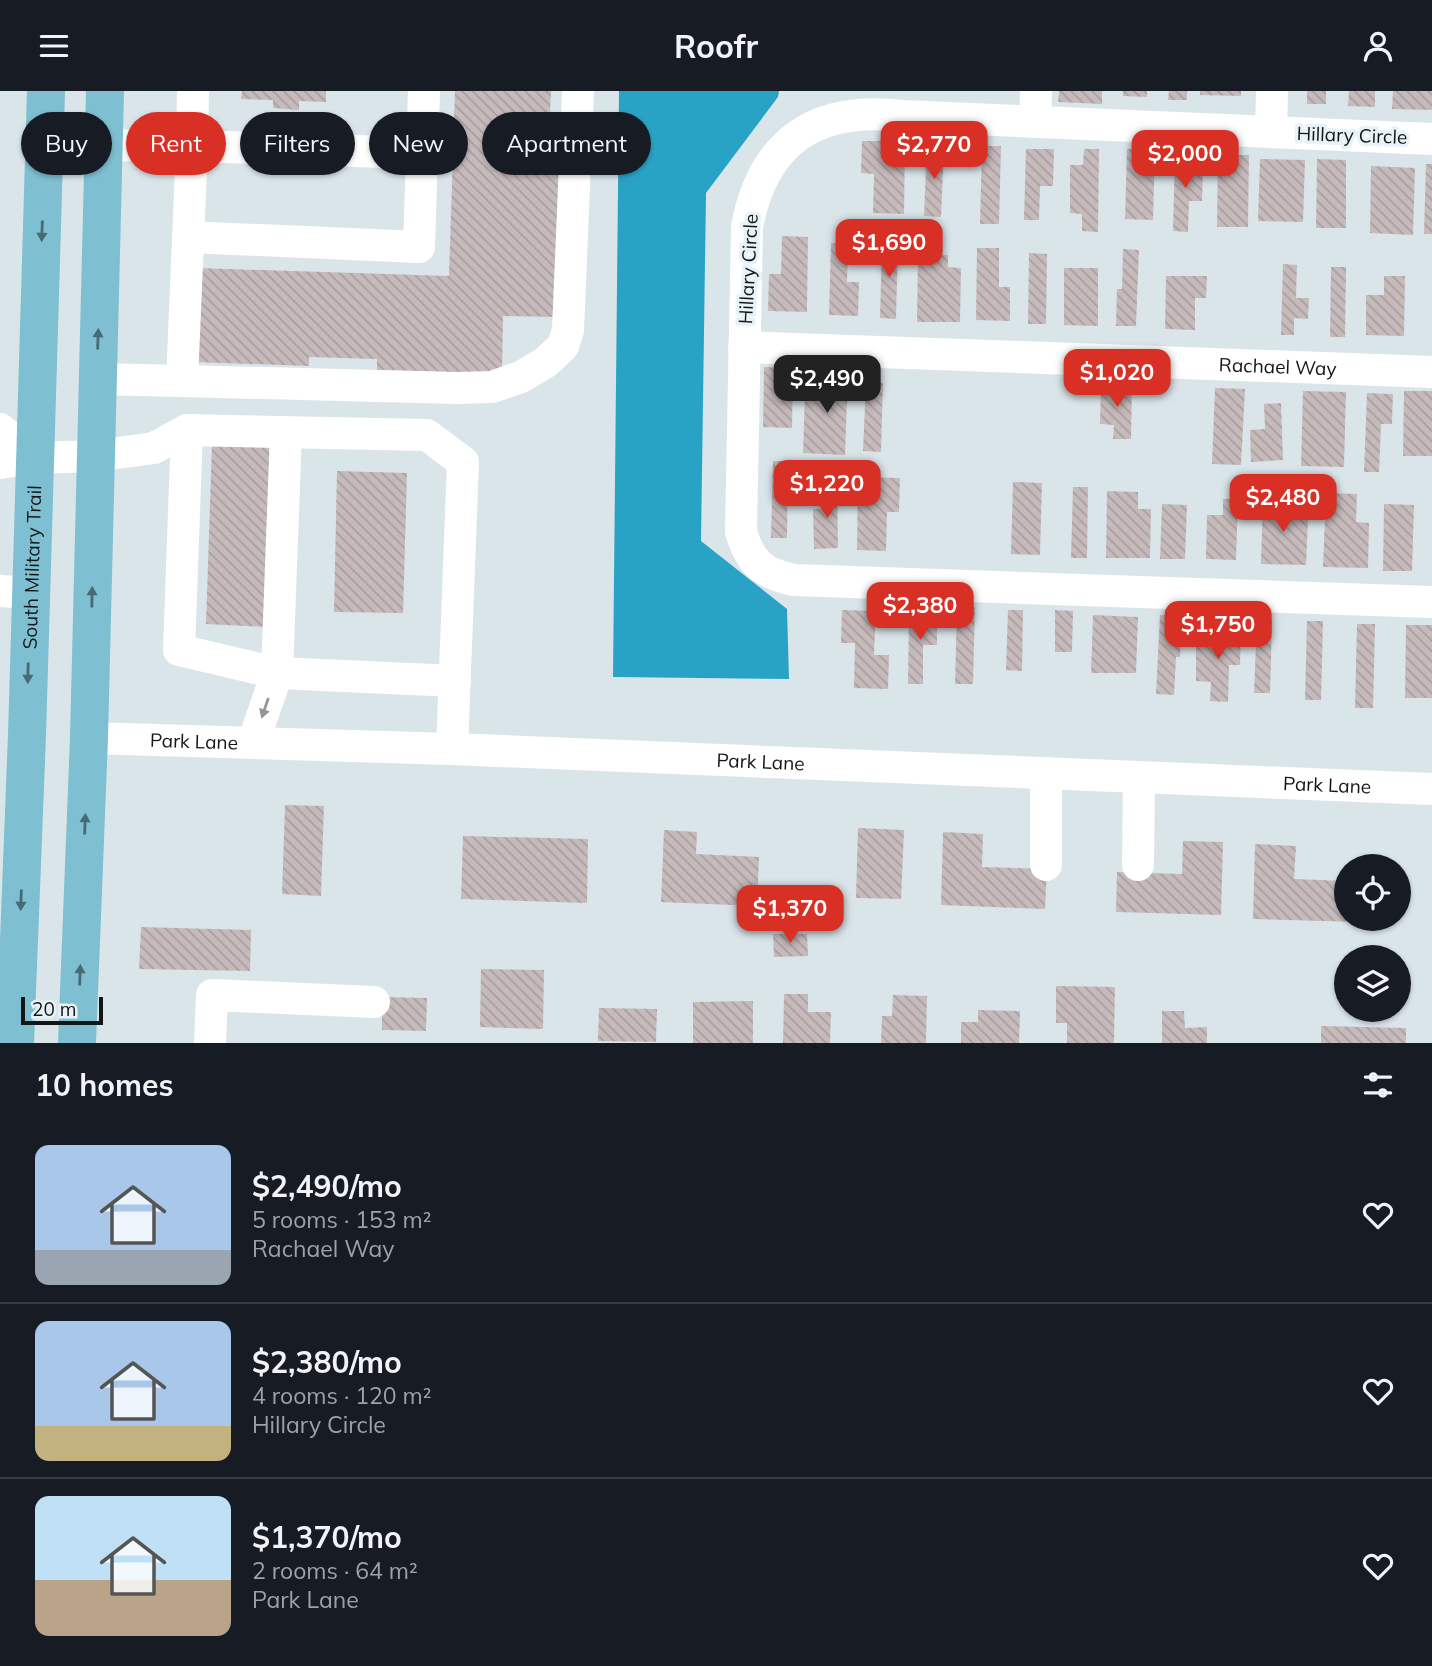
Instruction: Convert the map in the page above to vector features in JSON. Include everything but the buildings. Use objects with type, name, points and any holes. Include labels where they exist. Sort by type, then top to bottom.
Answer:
[{"type":"main road","name":"South Military Trail","points":[[15,1043],[12,807],[18,460],[46,91]]},
{"type":"main road","points":[[104,112],[105,91]]},
{"type":"main road","points":[[77,1043],[89,738],[102,175]]},
{"type":"street","points":[[192,91],[192,112]]},
{"type":"street","points":[[423,112],[424,91]]},
{"type":"street","points":[[96,379],[457,388],[492,387],[521,377],[546,362],[563,346],[568,330],[578,91]]},
{"type":"street","points":[[1035,122],[1036,91]]},
{"type":"street","name":"Hillary Circle","points":[[1271,132],[1272,91]]},
{"type":"street","name":"Hillary Circle","points":[[1432,139],[863,114],[825,122],[807,130],[789,142],[765,172],[750,208],[747,227],[741,532],[747,550],[758,565],[774,575],[794,580],[1432,601]]},
{"type":"street","points":[[226,147],[369,151]]},
{"type":"street","points":[[182,381],[191,175]]},
{"type":"street","points":[[188,237],[419,247],[421,175]]},
{"type":"street","name":"Rachael Way","points":[[744,347],[1432,372]]},
{"type":"street","points":[[0,429],[18,460],[96,456],[154,448],[187,430],[427,435],[463,462],[452,749]]},
{"type":"street","points":[[187,430],[178,650],[277,673],[455,681]]},
{"type":"street","points":[[253,743],[277,673],[286,432]]},
{"type":"street","name":"Park Lane","points":[[89,738],[452,749],[1432,789]]},
{"type":"street","points":[[1046,773],[1046,865]]},
{"type":"street","points":[[1138,865],[1139,777]]},
{"type":"street","points":[[210,1043],[212,995],[374,1002]]},
{"type":"water","points":[[619,91],[779,91],[778,97],[706,193],[701,541],[787,609],[789,679],[613,677],[618,175],[651,175],[651,112],[619,112]]}]
